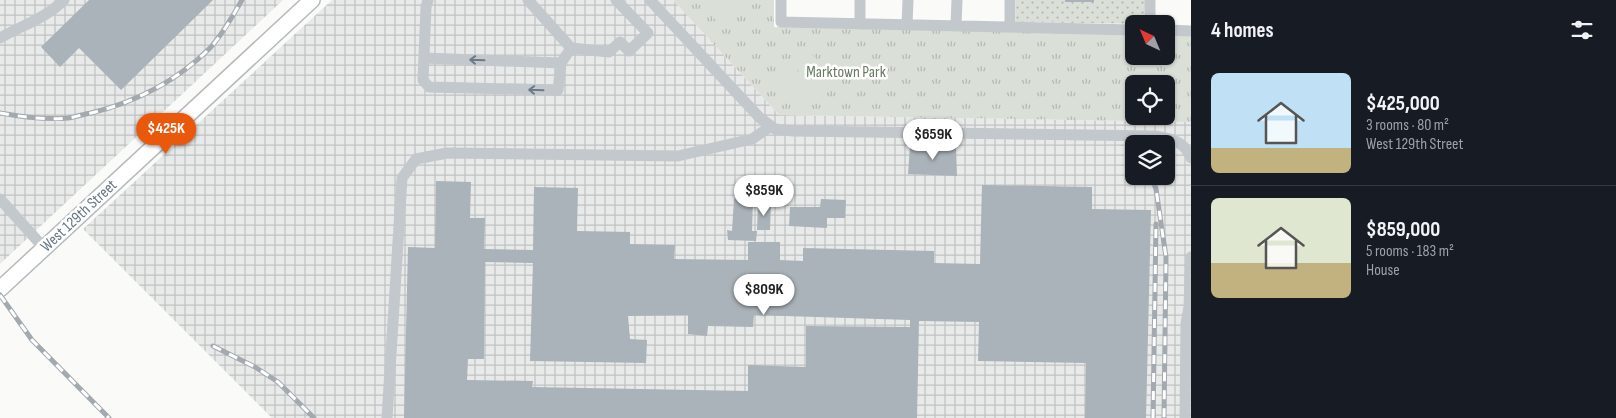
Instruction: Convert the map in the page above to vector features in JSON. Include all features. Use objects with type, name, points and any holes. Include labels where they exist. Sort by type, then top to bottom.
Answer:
[{"type":"main road","name":"West 129th Street","points":[[0,289],[312,0]]},
{"type":"street","points":[[0,38],[24,27],[56,8],[64,0]]},
{"type":"street","points":[[428,0],[426,7],[423,80],[429,87],[558,90],[561,64],[571,48]]},
{"type":"street","points":[[528,0],[571,48],[609,52],[620,42],[629,51],[648,33],[616,0]]},
{"type":"street","points":[[650,0],[760,118],[775,128],[793,131],[1156,136],[1177,140],[1190,154],[1191,158]]},
{"type":"street","points":[[781,0],[781,22],[1125,30]]},
{"type":"street","points":[[860,0],[860,24]]},
{"type":"street","points":[[908,0],[908,26]]},
{"type":"street","points":[[956,26],[957,0]]},
{"type":"street","points":[[1010,0],[1010,27]]},
{"type":"street","points":[[1150,0],[1150,15]]},
{"type":"street","points":[[1175,30],[1191,31]]},
{"type":"street","points":[[424,58],[561,64]]},
{"type":"street","points":[[387,418],[402,178],[416,160],[447,153],[678,156],[752,139],[771,126]]},
{"type":"street","points":[[0,199],[44,248]]},
{"type":"street","points":[[1185,418],[1186,324],[1190,307],[1191,257]]},
{"type":"shaded area","points":[[0,0],[283,0],[0,264]]},
{"type":"shaded area","points":[[332,0],[673,0],[779,115],[1125,121],[1125,125],[1175,125],[1175,122],[1191,122],[1191,418],[272,418],[83,229]]},
{"type":"green space","name":"Marktown Park","points":[[673,0],[774,0],[774,27],[1125,34],[1125,65],[1175,65],[1175,35],[1191,35],[1191,122],[1175,122],[1175,75],[1125,75],[1125,121],[779,115]]},
{"type":"green space","points":[[698,0],[745,0],[719,24]]},
{"type":"green space","points":[[1016,0],[1093,2],[1094,0],[1145,0],[1144,15],[1125,15],[1125,24],[1016,22]]},
{"type":"green space","points":[[804,46],[832,77],[816,90],[789,60]]},
{"type":"green space","points":[[788,61],[815,92],[800,105],[773,75]]},
{"type":"building","points":[[89,0],[213,0],[121,90],[79,48],[60,67],[41,47]]},
{"type":"building","points":[[1065,0],[1094,0],[1094,2],[1065,2]]},
{"type":"building","points":[[910,146],[956,147],[957,176],[908,174]]},
{"type":"building","points":[[436,181],[471,182],[470,218],[485,218],[484,249],[533,250],[534,187],[578,188],[577,231],[630,232],[630,244],[675,245],[674,259],[748,260],[748,242],[780,242],[780,260],[803,261],[803,248],[934,251],[934,263],[980,264],[982,185],[1092,187],[1092,209],[1151,210],[1146,418],[1085,418],[1086,363],[978,361],[979,322],[919,321],[917,418],[404,418],[408,247],[435,248]],"holes":[[[485,262],[533,263],[530,361],[646,363],[647,340],[630,339],[628,316],[688,315],[688,334],[707,336],[708,326],[753,327],[754,315],[910,320],[910,327],[806,326],[806,367],[748,365],[748,391],[532,387],[533,381],[467,380],[468,359],[484,359]]]},
{"type":"building","points":[[734,199],[753,199],[752,231],[757,231],[756,241],[728,240],[727,230],[732,231]]},
{"type":"building","points":[[821,199],[846,200],[845,218],[827,218],[827,228],[789,226],[790,207],[820,207]]},
{"type":"building","points":[[758,204],[771,205],[770,230],[757,230]]},
{"type":"railway","points":[[0,113],[34,118],[68,118],[124,103],[155,89],[184,71],[215,43],[242,0]]},
{"type":"railway","points":[[1154,185],[1166,257],[1164,418]]},
{"type":"railway","points":[[1153,418],[1156,224]]},
{"type":"railway","points":[[0,295],[32,340],[109,418]]},
{"type":"railway","points":[[213,346],[255,367],[278,382],[314,418]]}]
